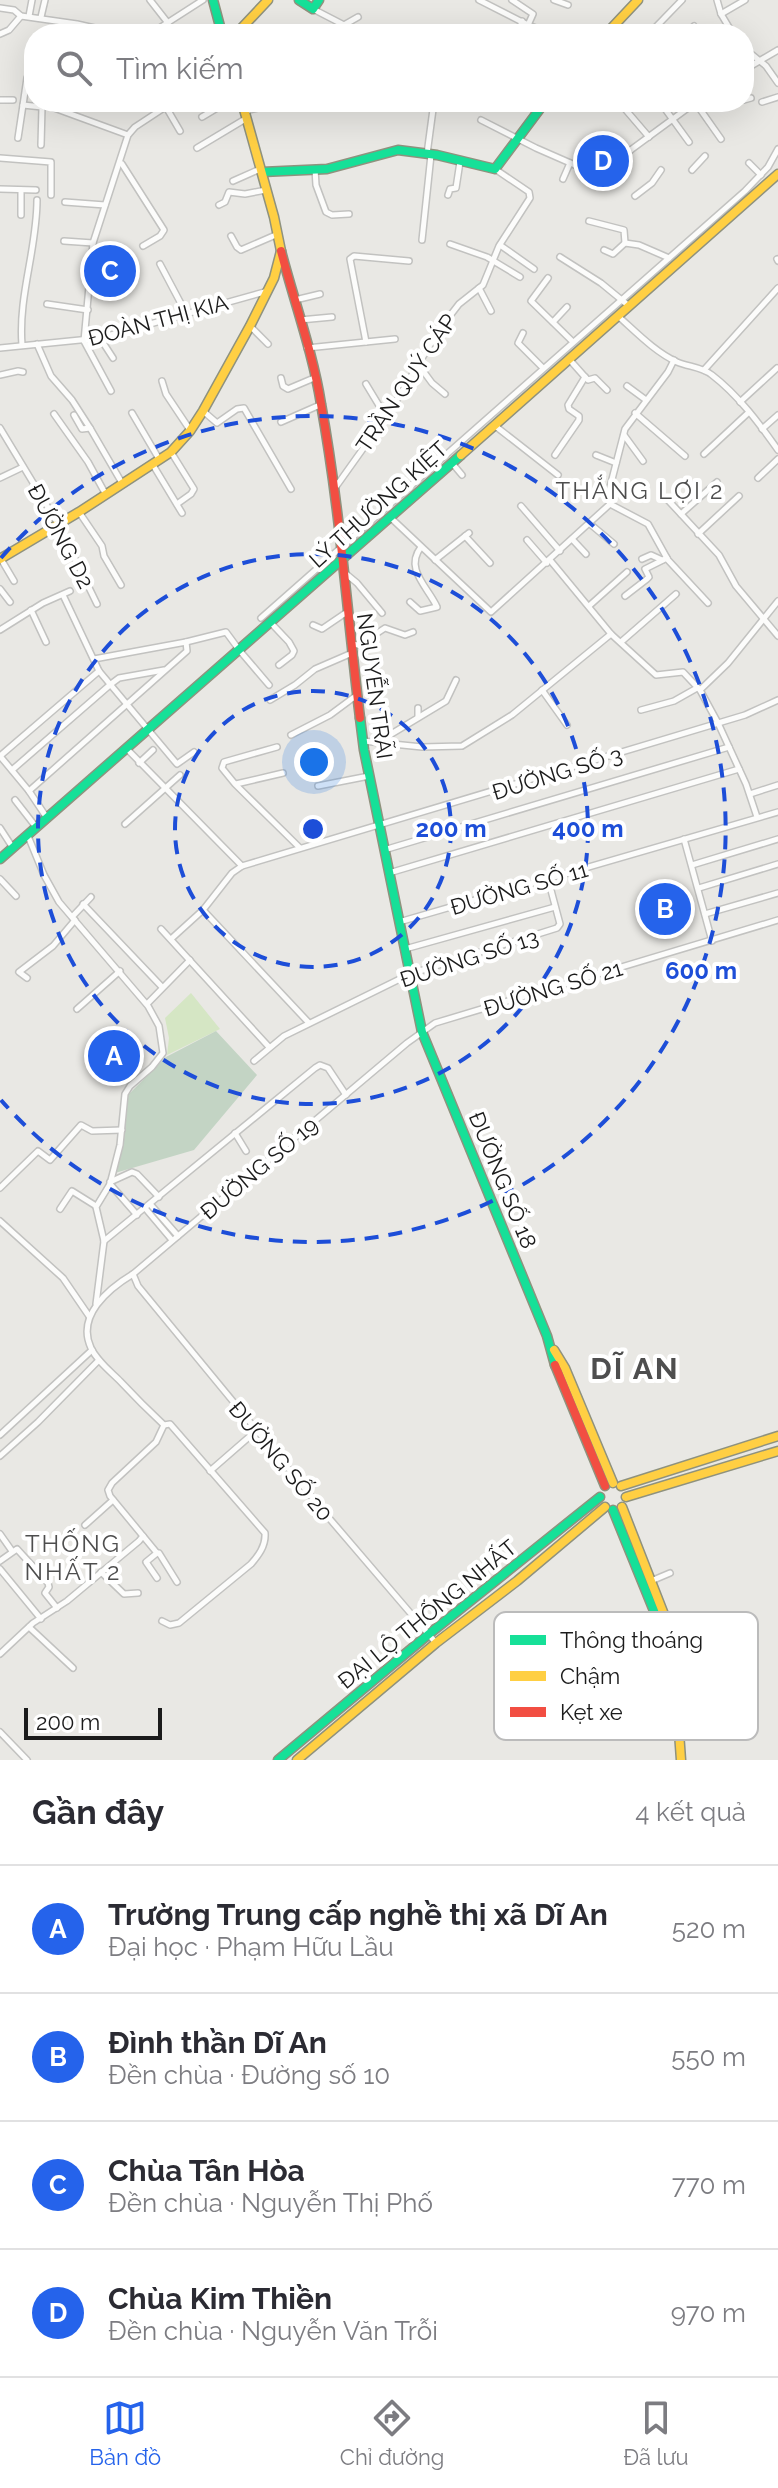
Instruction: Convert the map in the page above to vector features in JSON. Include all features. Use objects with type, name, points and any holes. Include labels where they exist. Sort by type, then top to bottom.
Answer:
[{"type":"street","points":[[29,16],[32,0]]},
{"type":"street","points":[[41,17],[45,0]]},
{"type":"street","points":[[150,0],[168,23],[203,0]]},
{"type":"street","points":[[213,0],[219,24]]},
{"type":"street","points":[[245,24],[268,0]]},
{"type":"street","points":[[299,0],[344,24]]},
{"type":"street","points":[[313,9],[319,0]]},
{"type":"street","points":[[479,0],[525,23],[533,14],[512,0]]},
{"type":"street","points":[[554,0],[568,5]]},
{"type":"street","points":[[615,24],[638,0]]},
{"type":"street","points":[[659,24],[682,0]]},
{"type":"street","points":[[717,0],[727,24]]},
{"type":"street","points":[[721,14],[745,0]]},
{"type":"street","points":[[0,8],[14,10],[21,16],[74,24]]},
{"type":"street","points":[[0,34],[9,30],[21,16]]},
{"type":"street","points":[[348,24],[358,17]]},
{"type":"street","points":[[754,64],[778,50]]},
{"type":"street","points":[[754,57],[766,66],[778,83]]},
{"type":"street","points":[[762,102],[778,97]]},
{"type":"street","points":[[18,138],[24,98]]},
{"type":"street","points":[[0,100],[13,100]]},
{"type":"street","points":[[41,145],[42,112]]},
{"type":"street","points":[[69,112],[128,135]]},
{"type":"street","points":[[111,391],[84,341],[93,243],[128,135],[159,112]]},
{"type":"street","points":[[169,112],[180,131]]},
{"type":"street","points":[[202,117],[210,112]]},
{"type":"street","points":[[197,148],[243,112]]},
{"type":"street","name":"NGUYỄN TRÃI","points":[[244,112],[322,404],[344,558],[347,612],[363,741],[422,1032]]},
{"type":"street","points":[[422,240],[433,112]]},
{"type":"street","points":[[233,181],[262,170],[334,167],[398,150],[495,169],[538,112]]},
{"type":"street","points":[[628,112],[649,137]]},
{"type":"street","points":[[668,112],[689,142]]},
{"type":"street","points":[[481,120],[600,176],[684,112]]},
{"type":"street","points":[[703,112],[721,139]]},
{"type":"street","points":[[261,618],[573,342],[626,302],[669,258],[761,175],[778,149]]},
{"type":"street","points":[[692,170],[705,156]]},
{"type":"street","points":[[0,158],[51,162],[51,195]]},
{"type":"street","points":[[448,195],[450,189],[456,188],[460,162]]},
{"type":"street","points":[[121,163],[164,230],[143,246]]},
{"type":"street","points":[[563,179],[570,163]]},
{"type":"street","points":[[749,163],[761,175]]},
{"type":"street","points":[[768,167],[777,175]]},
{"type":"street","points":[[315,168],[316,185],[326,212],[332,215],[349,214]]},
{"type":"street","name":"TRẦN QUÝ CÁP","points":[[334,489],[386,417],[459,304],[485,282],[501,243],[530,195],[495,169]]},
{"type":"street","points":[[635,196],[652,183],[661,170]]},
{"type":"street","name":"LÝ THƯỜNG KIỆT","points":[[0,859],[618,316],[626,302],[777,175]]},
{"type":"street","points":[[0,189],[36,190]]},
{"type":"street","points":[[21,190],[21,215]]},
{"type":"street","points":[[219,205],[225,202],[229,192],[245,194],[267,190]]},
{"type":"street","points":[[22,345],[20,316],[34,240],[37,200]]},
{"type":"street","points":[[65,202],[105,205]]},
{"type":"street","points":[[589,221],[624,230],[625,243]]},
{"type":"street","points":[[231,236],[241,250],[278,234]]},
{"type":"street","points":[[494,235],[534,269]]},
{"type":"street","points":[[64,241],[93,243]]},
{"type":"street","points":[[625,243],[639,245],[669,258]]},
{"type":"street","points":[[604,250],[613,254],[625,243]]},
{"type":"street","points":[[450,244],[493,260],[520,277]]},
{"type":"street","points":[[14,581],[1,559],[171,452],[190,431],[268,291],[281,251]]},
{"type":"street","points":[[366,342],[350,259],[354,256],[409,261]]},
{"type":"street","points":[[560,257],[626,302]]},
{"type":"street","points":[[160,264],[187,315]]},
{"type":"street","points":[[548,278],[531,301],[573,342]]},
{"type":"street","points":[[479,288],[491,311]]},
{"type":"street","points":[[704,370],[778,288]]},
{"type":"street","name":"ĐOÀN THỊ KIA","points":[[0,348],[100,338],[268,291]]},
{"type":"street","points":[[295,300],[320,294]]},
{"type":"street","points":[[47,304],[88,310]]},
{"type":"street","points":[[553,322],[567,307]]},
{"type":"street","points":[[618,316],[648,343],[674,360],[704,370],[740,402],[778,449]]},
{"type":"street","points":[[300,320],[332,317]]},
{"type":"street","points":[[250,326],[268,344]]},
{"type":"street","points":[[523,333],[518,343],[543,368]]},
{"type":"street","points":[[100,338],[113,358]]},
{"type":"street","points":[[306,349],[395,339]]},
{"type":"street","points":[[37,344],[51,376],[72,400],[122,483]]},
{"type":"street","points":[[569,359],[588,380],[595,378],[607,390]]},
{"type":"street","points":[[674,360],[635,413],[623,435],[608,498],[610,504],[643,521],[652,530],[664,559],[708,603]]},
{"type":"street","points":[[418,364],[445,394]]},
{"type":"street","points":[[740,402],[777,368]]},
{"type":"street","points":[[0,375],[23,372]]},
{"type":"street","points":[[555,455],[579,420],[568,405],[585,377]]},
{"type":"street","points":[[281,378],[283,386],[288,389],[314,378]]},
{"type":"street","points":[[162,381],[166,394],[190,431]]},
{"type":"street","points":[[366,384],[386,417]]},
{"type":"street","points":[[627,386],[646,400]]},
{"type":"street","points":[[281,422],[322,404]]},
{"type":"street","points":[[203,411],[217,423],[237,409],[244,408],[291,489]]},
{"type":"street","points":[[704,454],[749,412]]},
{"type":"street","points":[[132,413],[182,513]]},
{"type":"street","points":[[635,413],[685,456]]},
{"type":"street","points":[[54,414],[88,462],[105,493]]},
{"type":"street","points":[[74,415],[79,427],[90,428]]},
{"type":"street","points":[[762,429],[778,415]]},
{"type":"street","points":[[494,425],[558,475]]},
{"type":"street","name":"ĐƯỜNG D2","points":[[0,428],[3,441],[58,524],[97,604]]},
{"type":"street","points":[[623,435],[643,461]]},
{"type":"street","points":[[171,452],[194,489],[177,504]]},
{"type":"street","points":[[596,455],[616,463]]},
{"type":"street","points":[[758,478],[778,459]]},
{"type":"street","points":[[452,462],[462,475]]},
{"type":"street","points":[[0,478],[23,467]]},
{"type":"street","points":[[681,514],[717,482]]},
{"type":"street","points":[[698,534],[739,496]]},
{"type":"street","points":[[666,498],[719,555],[736,586],[778,636]]},
{"type":"street","points":[[390,517],[491,612],[610,504]]},
{"type":"street","points":[[521,506],[560,551]]},
{"type":"street","points":[[79,512],[101,545],[121,585]]},
{"type":"street","points":[[589,523],[614,544]]},
{"type":"street","points":[[435,560],[467,535],[490,563]]},
{"type":"street","points":[[572,539],[586,554]]},
{"type":"street","points":[[527,540],[611,634],[656,675],[683,672],[699,689],[739,769],[757,817]]},
{"type":"street","points":[[410,602],[420,611],[437,607],[416,572],[416,557],[421,547]]},
{"type":"street","points":[[642,559],[651,555],[664,559]]},
{"type":"street","points":[[625,596],[649,577],[645,569],[664,559]]},
{"type":"street","points":[[344,572],[382,613]]},
{"type":"street","points":[[589,606],[627,572]]},
{"type":"street","points":[[0,589],[10,602]]},
{"type":"street","points":[[0,630],[70,591]]},
{"type":"street","points":[[621,642],[676,594]]},
{"type":"street","points":[[63,595],[99,671],[125,704],[177,764],[194,752]]},
{"type":"street","points":[[641,710],[674,701],[699,689],[728,663],[778,601]]},
{"type":"street","points":[[31,610],[46,642]]},
{"type":"street","points":[[313,625],[322,629],[347,612]]},
{"type":"street","points":[[271,623],[294,651],[279,665]]},
{"type":"street","points":[[270,700],[385,628],[405,635],[413,632]]},
{"type":"street","points":[[94,659],[226,632],[269,685]]},
{"type":"street","points":[[363,741],[422,747],[462,746],[512,715],[611,634]]},
{"type":"street","points":[[29,791],[187,651],[186,642]]},
{"type":"street","points":[[12,770],[119,678],[165,669]]},
{"type":"street","points":[[47,818],[0,756],[99,671]]},
{"type":"street","points":[[378,743],[418,717],[434,711],[446,701],[456,680]]},
{"type":"street","points":[[542,690],[567,725]]},
{"type":"street","points":[[291,735],[330,715],[357,695]]},
{"type":"street","name":"ĐƯỜNG SỐ 3","points":[[242,866],[536,780],[745,715],[778,700]]},
{"type":"street","points":[[418,708],[418,717]]},
{"type":"street","points":[[277,747],[223,762],[223,770],[300,848]]},
{"type":"street","points":[[384,850],[729,747]]},
{"type":"street","points":[[126,748],[242,866],[232,873],[203,910],[171,939]]},
{"type":"street","points":[[139,763],[153,750]]},
{"type":"street","points":[[388,874],[739,769]]},
{"type":"street","points":[[235,784],[283,773]]},
{"type":"street","points":[[125,824],[180,775]]},
{"type":"street","points":[[318,786],[369,776]]},
{"type":"street","points":[[750,794],[778,785]]},
{"type":"street","points":[[15,800],[37,828]]},
{"type":"street","name":"ĐƯỜNG SỐ 11","points":[[398,923],[778,812]]},
{"type":"street","points":[[0,828],[13,848]]},
{"type":"street","points":[[28,836],[53,892],[147,1004],[159,1026],[163,1053],[127,1090],[123,1099],[120,1145],[110,1183],[96,1206],[104,1241],[96,1305],[89,1316],[87,1337],[99,1360],[164,1425]]},
{"type":"street","points":[[684,839],[712,941]]},
{"type":"street","points":[[692,865],[778,839]]},
{"type":"street","points":[[699,888],[778,864]]},
{"type":"street","points":[[0,879],[16,896]]},
{"type":"street","name":"ĐƯỜNG SỐ 13","points":[[254,1061],[284,1036],[410,974],[557,928],[560,924],[548,879]]},
{"type":"street","points":[[705,914],[778,893]]},
{"type":"street","points":[[27,978],[19,972],[53,946],[91,897]]},
{"type":"street","points":[[83,904],[162,987]]},
{"type":"street","points":[[404,950],[555,907]]},
{"type":"street","points":[[203,910],[309,1023]]},
{"type":"street","name":"ĐƯỜNG SỐ 21","points":[[422,1032],[435,1023],[778,920]]},
{"type":"street","points":[[161,929],[269,1047]]},
{"type":"street","points":[[147,1004],[190,960]]},
{"type":"street","points":[[77,1009],[120,971]]},
{"type":"street","name":"ĐƯỜNG SỐ 19","points":[[96,1305],[422,1032]]},
{"type":"street","name":"ĐƯỜNG SỐ 18","points":[[422,1032],[550,1342],[556,1367],[613,1485],[626,1497]]},
{"type":"street","points":[[104,1241],[320,1065],[328,1068],[346,1095]]},
{"type":"street","points":[[0,1188],[38,1151],[50,1160],[81,1125],[92,1131],[122,1130]]},
{"type":"street","points":[[235,1133],[246,1151]]},
{"type":"street","points":[[110,1183],[132,1172],[159,1197]]},
{"type":"street","points":[[110,1183],[137,1215]]},
{"type":"street","points":[[60,1209],[72,1191],[96,1206]]},
{"type":"street","points":[[148,1206],[175,1238]]},
{"type":"street","points":[[0,1221],[63,1278],[89,1316]]},
{"type":"street","name":"ĐƯỜNG SỐ 20","points":[[133,1274],[138,1286],[256,1431],[436,1643]]},
{"type":"street","points":[[0,1435],[92,1350]]},
{"type":"street","points":[[0,1456],[99,1360]]},
{"type":"street","points":[[162,1621],[170,1625],[179,1623],[251,1564],[266,1540],[265,1533],[170,1424],[164,1425]]},
{"type":"street","points":[[164,1425],[156,1442],[108,1490],[113,1500],[161,1555],[177,1582]]},
{"type":"street","points":[[210,1471],[256,1431]]},
{"type":"street","points":[[663,1612],[651,1581],[613,1508],[600,1497],[613,1485],[778,1436]]},
{"type":"street","points":[[613,1508],[626,1497],[774,1452],[767,1439]]},
{"type":"street","points":[[718,1454],[721,1469]]},
{"type":"street","name":"ĐẠI LỘ THỐNG NHẤT","points":[[278,1760],[600,1497]]},
{"type":"street","points":[[85,1525],[113,1500]]},
{"type":"street","points":[[613,1508],[655,1612]]},
{"type":"street","name":"ĐẠI LỘ THỐNG NHẤT","points":[[297,1760],[436,1643],[613,1508]]},
{"type":"street","points":[[0,1534],[12,1551]]},
{"type":"street","points":[[0,1654],[143,1536]]},
{"type":"street","points":[[0,1561],[17,1549],[48,1583],[45,1593],[57,1608]]},
{"type":"street","points":[[157,1553],[146,1562],[157,1578]]},
{"type":"street","points":[[0,1569],[41,1619]]},
{"type":"street","points":[[101,1572],[124,1594],[138,1593]]},
{"type":"street","points":[[651,1581],[670,1573]]},
{"type":"street","points":[[29,1627],[73,1668]]},
{"type":"street","points":[[364,1688],[371,1697]]},
{"type":"street","points":[[0,1732],[27,1760]]},
{"type":"street","points":[[680,1740],[681,1760]]},
{"type":"green space","points":[[191,993],[220,1029],[167,1055],[169,1038],[165,1018]]},
{"type":"green space","points":[[216,1031],[257,1075],[194,1150],[115,1173],[127,1096],[166,1057]]},
{"type":"traffic: fast","points":[[213,0],[219,24]]},
{"type":"traffic: fast","points":[[299,0],[313,9],[319,0]]},
{"type":"traffic: fast","points":[[262,172],[327,169],[398,150],[437,155],[495,169],[538,112]]},
{"type":"traffic: fast","points":[[0,859],[461,455]]},
{"type":"traffic: fast","points":[[360,718],[422,1032],[547,1336],[555,1365]]},
{"type":"traffic: fast","points":[[278,1760],[600,1497]]},
{"type":"traffic: fast","points":[[613,1510],[654,1612]]},
{"type":"traffic: slow","points":[[245,24],[268,0]]},
{"type":"traffic: slow","points":[[615,24],[638,0]]},
{"type":"traffic: slow","points":[[0,559],[171,452],[203,411],[250,326],[274,278],[281,251],[245,112]]},
{"type":"traffic: slow","points":[[461,455],[778,174]]},
{"type":"traffic: slow","points":[[554,1350],[565,1368],[613,1483]]},
{"type":"traffic: slow","points":[[621,1486],[778,1436]]},
{"type":"traffic: slow","points":[[626,1497],[778,1451]]},
{"type":"traffic: slow","points":[[297,1760],[605,1507]]},
{"type":"traffic: slow","points":[[622,1507],[663,1612]]},
{"type":"traffic: slow","points":[[680,1740],[681,1760]]},
{"type":"traffic: jam","points":[[281,251],[318,385],[328,443],[360,718]]},
{"type":"traffic: jam","points":[[555,1365],[605,1486]]},
{"type":"place","name":"Chùa Kim Thiền","points":[[603,161]]},
{"type":"place","name":"Chùa Tân Hòa","points":[[110,271]]},
{"type":"place","name":"Đình thần Dĩ An","points":[[665,909]]},
{"type":"place","name":"Trường Trung cấp nghề thị xã Dĩ An","points":[[114,1056]]},
{"type":"district","name":"THẮNG LỢI 2","points":[[640,491]]},
{"type":"district","name":"DĨ AN","points":[[635,1369]]},
{"type":"district","name":"THỐNG NHẤT 2","points":[[73,1558]]}]
